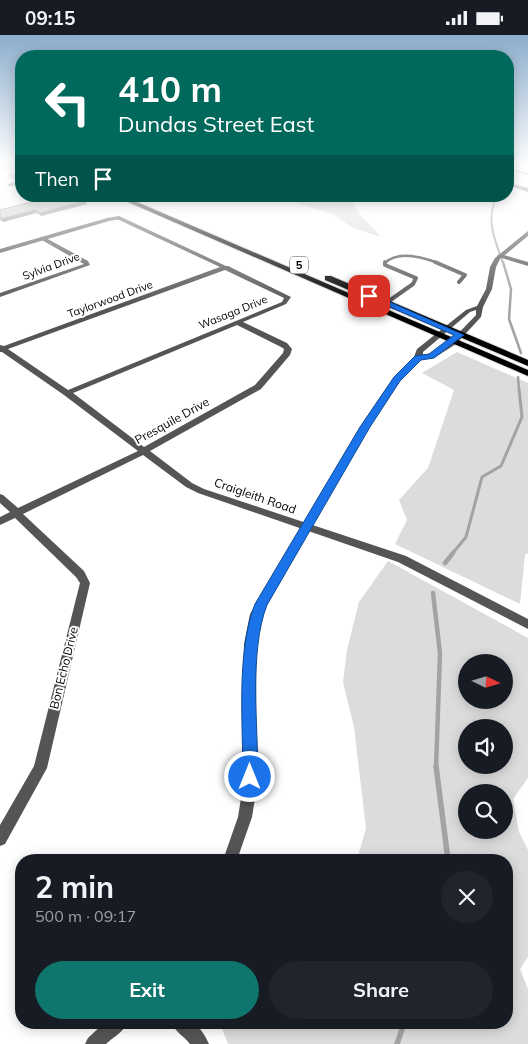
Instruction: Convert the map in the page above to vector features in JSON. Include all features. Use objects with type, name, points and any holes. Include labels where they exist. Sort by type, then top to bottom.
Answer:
[{"type":"main road","name":"5","points":[[154,212],[439,335],[457,338],[528,363]]},
{"type":"main road","name":"5","points":[[174,212],[447,329],[457,338],[528,373]]},
{"type":"street","name":"Wasaga Drive","points":[[42,238],[108,219],[119,218],[288,297],[284,303],[67,393]]},
{"type":"street","points":[[418,358],[431,356],[457,338],[479,316],[480,307],[489,289],[493,267],[500,256],[528,233]]},
{"type":"street","points":[[0,251],[42,238]]},
{"type":"street","name":"Sylvia Drive","points":[[0,295],[87,265],[86,262],[42,238]]},
{"type":"street","points":[[500,256],[528,264]]},
{"type":"street","name":"Taylorwood Drive","points":[[1,349],[227,267]]},
{"type":"street","points":[[232,854],[245,817],[250,792],[250,645],[254,622],[261,604],[397,379],[418,358],[420,351],[468,311],[480,307]]},
{"type":"street","name":"Presquile Drive","points":[[0,521],[144,451],[260,386],[288,352],[284,345],[237,322]]},
{"type":"street","name":"Craigleith Road","points":[[1,349],[67,393],[201,491],[402,559],[528,624]]},
{"type":"street","points":[[0,497],[16,513]]},
{"type":"street","name":"Bon Echo Drive","points":[[0,839],[40,768],[85,583],[80,574],[16,513]]},
{"type":"street","points":[[94,1044],[107,1029]]},
{"type":"street","points":[[188,1029],[200,1044]]},
{"type":"lane","points":[[386,303],[413,284],[416,278],[385,265],[385,262],[397,256],[426,260],[465,275],[459,282]]},
{"type":"shaded area","points":[[328,212],[358,212],[381,237],[353,228]]},
{"type":"shaded area","points":[[457,352],[528,383],[528,553],[525,555],[520,604],[395,544],[407,520],[399,500],[428,468],[454,390],[422,373]]},
{"type":"shaded area","points":[[388,561],[528,638],[528,778],[513,799],[519,832],[528,850],[528,957],[520,969],[528,989],[528,1044],[228,1044],[222,1029],[513,1029],[513,854],[359,854],[366,828],[354,727],[343,682],[347,650],[359,602]]},
{"type":"building","points":[[0,212],[27,212],[2,219]]},
{"type":"waterway","points":[[492,212],[492,230],[503,263]]},
{"type":"waterway","points":[[503,262],[511,289],[509,319],[521,353]]},
{"type":"waterway","points":[[518,377],[519,390]]},
{"type":"waterway","points":[[452,554],[466,537],[482,477],[501,466],[522,417],[519,389]]},
{"type":"waterway","points":[[445,563],[453,553]]},
{"type":"waterway","points":[[433,593],[440,653],[436,766]]},
{"type":"waterway","points":[[436,766],[447,854]]},
{"type":"waterway","points":[[397,1044],[402,1029]]},
{"type":"route","points":[[250,777],[250,645],[256,614],[365,427],[397,379],[418,358],[431,356],[460,335],[369,296]]}]
